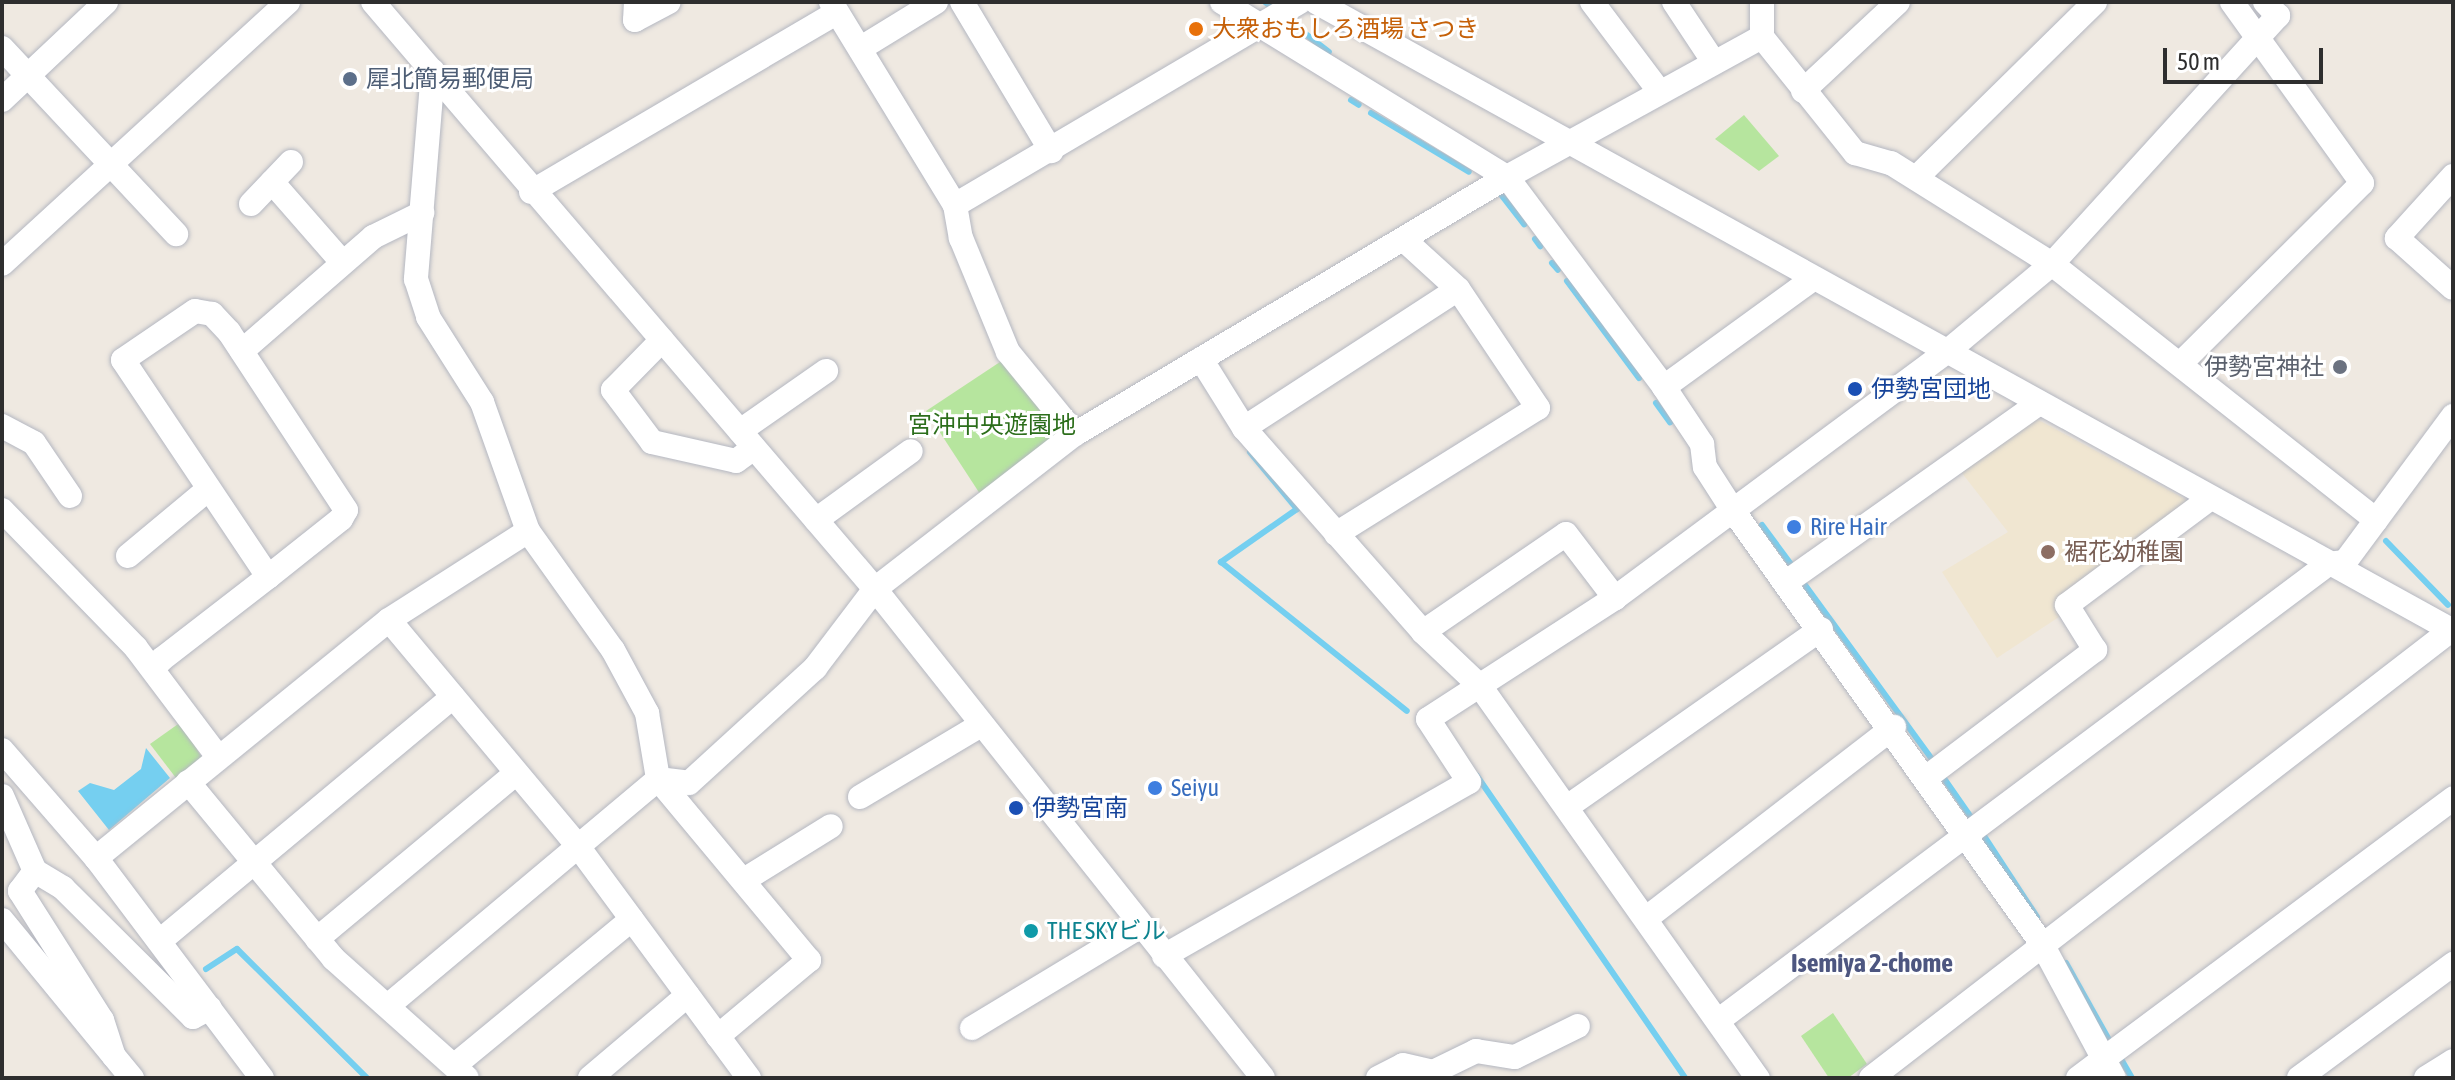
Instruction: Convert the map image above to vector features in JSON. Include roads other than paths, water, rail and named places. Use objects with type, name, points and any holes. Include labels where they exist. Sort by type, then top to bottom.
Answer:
[{"type":"street","points":[[2,100],[106,2]]},
{"type":"street","points":[[2,264],[110,161],[288,2]]},
{"type":"street","points":[[373,2],[531,192],[875,589],[1138,928],[1263,1078]]},
{"type":"street","points":[[636,2],[635,20],[669,2]]},
{"type":"street","points":[[861,48],[936,2]]},
{"type":"street","points":[[962,2],[1051,151]]},
{"type":"street","points":[[1222,2],[1262,23],[1507,177],[1664,387],[1702,444],[1705,467],[1732,509],[1894,727],[2042,944],[2109,1068]]},
{"type":"street","points":[[955,205],[1300,2]]},
{"type":"street","points":[[1316,2],[1810,281],[1949,350],[2038,404],[2453,631],[1871,1078]]},
{"type":"street","points":[[1592,2],[1659,91]]},
{"type":"street","points":[[1674,2],[1713,61]]},
{"type":"street","points":[[1762,2],[1762,37],[1855,153],[1916,178],[2052,264],[2376,520]]},
{"type":"street","points":[[1803,91],[1898,2]]},
{"type":"street","points":[[1916,178],[2095,2]]},
{"type":"street","points":[[2181,363],[2362,183],[2232,2]]},
{"type":"street","points":[[1164,956],[1469,782],[1428,719],[1615,598],[1949,350],[2052,264],[2278,16],[2265,2]]},
{"type":"street","points":[[531,192],[833,8],[861,48],[955,205],[961,238],[1008,352],[1075,434]]},
{"type":"street","points":[[389,1005],[658,779],[689,783],[815,668],[875,589],[1075,434],[1507,177],[1713,61],[1762,37]]},
{"type":"street","points":[[2,48],[176,234]]},
{"type":"street","points":[[433,71],[416,279],[428,317],[482,402],[528,531],[613,650],[647,713],[658,779],[809,960],[718,1036]]},
{"type":"street","points":[[251,204],[291,162]]},
{"type":"street","points":[[2453,176],[2397,238],[2453,288]]},
{"type":"street","points":[[272,182],[342,262]]},
{"type":"street","points":[[242,351],[373,237],[422,213]]},
{"type":"street","points":[[1336,534],[1538,408],[1458,289],[1403,239]]},
{"type":"street","points":[[1664,387],[1810,281]]},
{"type":"street","points":[[1244,428],[1458,289]]},
{"type":"street","points":[[153,669],[268,577],[346,510],[242,351],[212,314],[195,311],[123,360],[206,491],[268,577]]},
{"type":"street","points":[[662,340],[613,390],[652,442],[736,461],[747,439],[826,371]]},
{"type":"street","points":[[1201,359],[1244,428],[1423,632],[1480,686],[1648,917],[1758,1078]]},
{"type":"street","points":[[1785,583],[2038,404]]},
{"type":"street","points":[[1719,1020],[1968,837],[2328,564],[2345,562],[2453,416]]},
{"type":"street","points":[[2,426],[34,443],[70,496]]},
{"type":"street","points":[[816,520],[911,451]]},
{"type":"street","points":[[128,556],[206,491]]},
{"type":"street","points":[[1927,777],[2095,650],[2067,605],[2209,499]]},
{"type":"street","points":[[2,510],[153,669],[218,757]]},
{"type":"street","points":[[96,858],[389,620],[528,531]]},
{"type":"street","points":[[1423,632],[1566,534],[1615,598]]},
{"type":"street","points":[[389,620],[577,845],[749,1078]]},
{"type":"street","points":[[1567,807],[1821,629]]},
{"type":"street","points":[[161,940],[453,697]]},
{"type":"street","points":[[860,797],[979,726]]},
{"type":"street","points":[[1648,917],[1894,727]]},
{"type":"street","points":[[2,750],[96,858],[161,940],[262,1078]]},
{"type":"street","points":[[317,939],[516,773]]},
{"type":"street","points":[[188,782],[317,939],[461,1071],[632,919]]},
{"type":"street","points":[[2,796],[35,871],[63,888],[193,1017],[210,1008]]},
{"type":"street","points":[[2078,1078],[2109,1068],[2453,798]]},
{"type":"street","points":[[744,880],[831,826]]},
{"type":"street","points":[[35,871],[20,891],[102,1020],[114,1056]]},
{"type":"street","points":[[2,920],[132,1078]]},
{"type":"street","points":[[972,1028],[1138,928]]},
{"type":"street","points":[[2299,1078],[2453,964]]},
{"type":"street","points":[[590,1078],[688,995]]},
{"type":"street","points":[[1378,1078],[1403,1065],[1433,1072],[1476,1051],[1515,1057],[1578,1026]]},
{"type":"street","points":[[2426,1078],[2453,1061]]},
{"type":"water","points":[[146,748],[170,778],[109,830],[78,791],[90,783],[114,790],[141,769]]},
{"type":"waterway","points":[[1265,2],[1270,6]]},
{"type":"waterway","points":[[1290,22],[1329,52]]},
{"type":"waterway","points":[[1351,100],[1359,105]]},
{"type":"waterway","points":[[1371,113],[1469,172]]},
{"type":"waterway","points":[[1499,192],[1524,224]]},
{"type":"waterway","points":[[1535,239],[1540,246]]},
{"type":"waterway","points":[[1552,263],[1558,270]]},
{"type":"waterway","points":[[1567,281],[1639,378]]},
{"type":"waterway","points":[[1656,403],[1670,422]]},
{"type":"waterway","points":[[1250,452],[1297,509],[1221,562],[1407,711]]},
{"type":"waterway","points":[[1762,525],[1793,567]]},
{"type":"waterway","points":[[2386,541],[2448,605]]},
{"type":"waterway","points":[[1805,585],[1931,758]]},
{"type":"waterway","points":[[1477,776],[1685,1078]]},
{"type":"waterway","points":[[1943,777],[1973,820]]},
{"type":"waterway","points":[[1984,836],[2037,917]]},
{"type":"waterway","points":[[206,969],[237,949],[367,1078]]},
{"type":"waterway","points":[[2066,963],[2109,1040]]},
{"type":"waterway","points":[[2121,1059],[2132,1078]]},
{"type":"place","name":"大衆おもしろ酒場 さつき","points":[[1196,29]]},
{"type":"place","name":"犀北簡易郵便局","points":[[350,79]]},
{"type":"place","name":"伊勢宮神社","points":[[2340,367]]},
{"type":"place","name":"伊勢宮団地","points":[[1855,389]]},
{"type":"place","name":"Rire Hair","points":[[1794,527]]},
{"type":"place","name":"裾花幼稚園","points":[[2048,552]]},
{"type":"place","name":"Seiyu","points":[[1155,788]]},
{"type":"place","name":"伊勢宮南","points":[[1016,808]]},
{"type":"place","name":"THE SKYビル","points":[[1031,931]]},
{"type":"district","name":"Isemiya 2-chome","points":[[1872,964]]},
{"type":"park label","name":"宮沖中央遊園地","points":[[992,425]]}]
